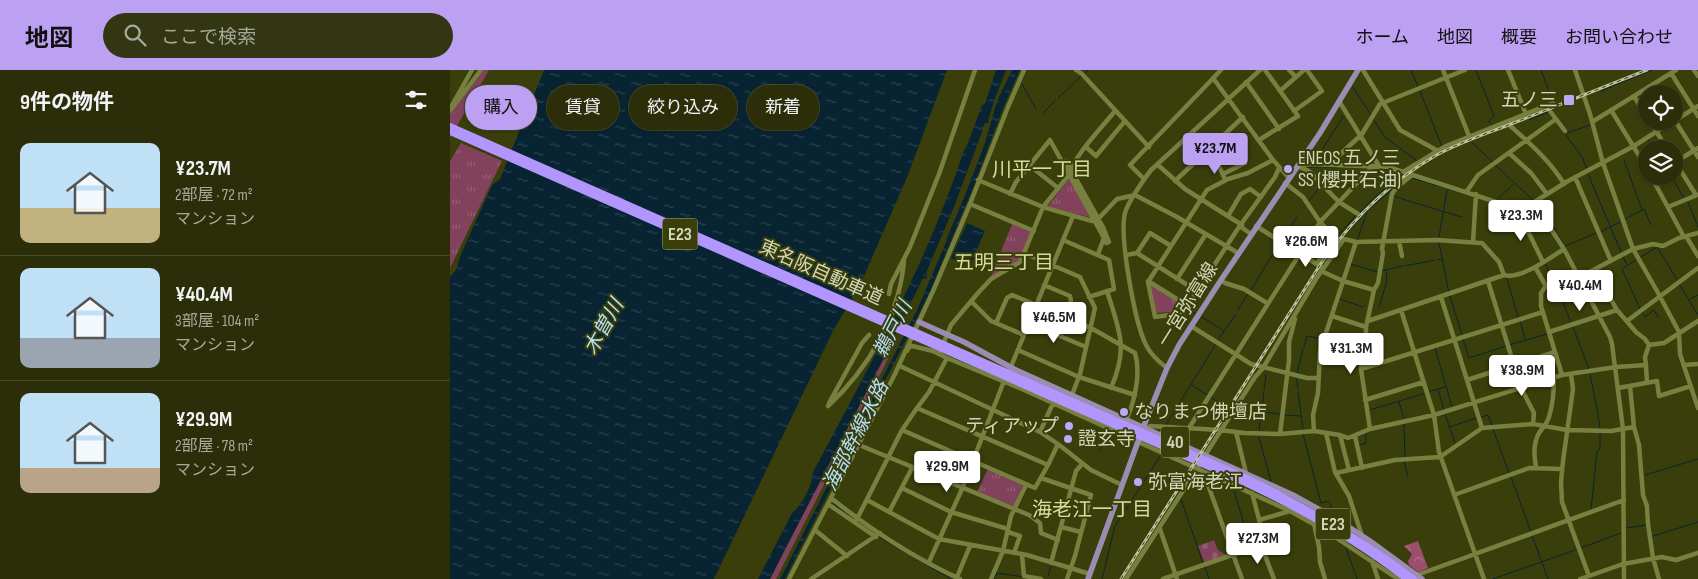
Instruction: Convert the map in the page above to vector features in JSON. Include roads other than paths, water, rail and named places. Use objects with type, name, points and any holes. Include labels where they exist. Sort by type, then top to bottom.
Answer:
[{"type":"highway","name":"東名阪自動車道","points":[[450,126],[1247,478],[1339,527],[1418,578]]},
{"type":"highway","name":"東名阪自動車道","points":[[450,132],[1258,490],[1336,531],[1406,579]]},
{"type":"main road","name":"一宮弥富線","points":[[1089,577],[1167,368],[1220,280],[1320,133],[1358,70]]},
{"type":"main road","name":"40","points":[[919,322],[1011,367],[1293,495],[1362,536],[1418,578]]},
{"type":"street","points":[[450,111],[453,102],[472,70]]},
{"type":"street","points":[[450,111],[482,70]]},
{"type":"street","points":[[889,294],[890,284],[904,258],[939,174],[976,70]]},
{"type":"street","points":[[791,578],[919,322],[970,204],[978,180],[1024,70]]},
{"type":"street","points":[[1076,70],[1084,72],[1115,111],[1149,147]]},
{"type":"street","points":[[1144,179],[1130,165],[1221,70]]},
{"type":"street","points":[[1167,368],[1154,356],[1146,345],[1137,313],[1123,238],[1126,211],[1144,179],[1158,164],[1260,70]]},
{"type":"street","points":[[1259,140],[1298,116],[1266,70]]},
{"type":"street","points":[[1289,70],[1296,77]]},
{"type":"street","points":[[1280,90],[1305,70],[1322,91],[1294,111]]},
{"type":"street","points":[[1363,70],[1400,130],[1438,150]]},
{"type":"street","points":[[1443,70],[1469,136]]},
{"type":"street","points":[[1330,164],[1360,135],[1380,104],[1465,70]]},
{"type":"street","points":[[1508,70],[1526,114]]},
{"type":"street","points":[[1575,70],[1603,163],[1633,249],[1679,332],[1680,354],[1698,408]]},
{"type":"street","points":[[1653,85],[1676,70]]},
{"type":"street","points":[[1694,70],[1698,76]]},
{"type":"street","points":[[1671,73],[1696,107],[1698,116]]},
{"type":"street","points":[[1213,78],[1243,117],[1287,181],[1303,197],[1320,222],[1335,237],[1316,263]]},
{"type":"street","points":[[1246,82],[1279,129]]},
{"type":"street","points":[[1592,122],[1638,94]]},
{"type":"street","points":[[1634,96],[1638,103]]},
{"type":"street","points":[[1339,101],[1380,166]]},
{"type":"street","points":[[1404,172],[1438,150],[1553,103]]},
{"type":"street","points":[[1683,115],[1696,107]]},
{"type":"street","points":[[1612,110],[1638,153]]},
{"type":"street","points":[[939,354],[951,326],[971,301],[991,280],[1020,262],[1043,208],[1069,175],[1070,168],[1115,111]]},
{"type":"street","points":[[1550,111],[1566,131]]},
{"type":"street","points":[[1175,181],[1243,117]]},
{"type":"street","points":[[1466,191],[1478,175],[1556,119]]},
{"type":"street","points":[[1086,147],[1096,156],[1125,121]]},
{"type":"street","points":[[1506,122],[1556,169],[1564,184]]},
{"type":"street","points":[[1520,211],[1575,177],[1634,146],[1659,130]]},
{"type":"street","points":[[1682,130],[1696,149],[1698,157]]},
{"type":"street","points":[[1656,132],[1661,140]]},
{"type":"street","points":[[1223,174],[1245,163],[1225,134]]},
{"type":"street","points":[[1010,194],[1016,182],[1050,140],[1097,220]]},
{"type":"street","points":[[1683,156],[1696,149]]},
{"type":"street","points":[[1207,151],[1226,180]]},
{"type":"street","points":[[1509,152],[1531,174],[1547,194]]},
{"type":"street","points":[[1273,160],[1207,190],[1148,281],[1155,317],[1183,313],[1275,177],[1279,168]]},
{"type":"street","points":[[1066,161],[1097,220],[1106,242],[1098,254]]},
{"type":"street","points":[[1158,164],[1175,181],[1228,216],[1251,234]]},
{"type":"street","points":[[1297,166],[1304,164],[1380,166],[1476,194],[1545,219],[1564,249],[1610,336],[1616,367],[1623,430],[1624,579]]},
{"type":"street","points":[[1029,165],[1058,188]]},
{"type":"street","points":[[1297,166],[1309,171],[1340,202],[1358,214]]},
{"type":"street","points":[[1189,428],[1320,222],[1373,166]]},
{"type":"street","points":[[1668,207],[1697,195],[1683,174]]},
{"type":"street","points":[[1370,429],[1361,369],[1366,327],[1374,290],[1378,283],[1393,191],[1412,175]]},
{"type":"street","points":[[1575,177],[1611,261]]},
{"type":"street","points":[[978,180],[1043,208],[1097,220]]},
{"type":"street","points":[[1657,185],[1698,256]]},
{"type":"street","points":[[1228,216],[1241,194],[1250,189],[1261,197]]},
{"type":"street","points":[[1472,242],[1476,194]]},
{"type":"street","points":[[1097,220],[1117,199],[1135,195],[1238,253]]},
{"type":"street","points":[[970,204],[1034,231]]},
{"type":"street","points":[[1520,211],[1543,262]]},
{"type":"street","points":[[929,562],[962,489],[992,409],[1073,216]]},
{"type":"street","points":[[1256,226],[1343,281],[1374,290]]},
{"type":"street","points":[[1137,253],[1150,233],[1171,246]]},
{"type":"street","points":[[1562,375],[1543,312],[1540,298],[1542,289],[1594,270],[1633,249],[1653,244],[1663,246],[1685,236],[1698,233]]},
{"type":"street","points":[[1177,279],[1206,234]]},
{"type":"street","points":[[1126,579],[1200,470],[1205,455],[1220,430],[1255,377],[1264,368],[1322,269],[1344,238],[1356,242],[1437,240],[1482,244],[1491,252],[1504,275]]},
{"type":"street","points":[[1063,240],[1109,260],[1114,289],[1090,297]]},
{"type":"street","points":[[1399,241],[1402,256]]},
{"type":"street","points":[[1314,431],[1313,415],[1318,393],[1320,351],[1356,242]]},
{"type":"street","points":[[1368,321],[1504,275],[1507,277],[1518,275],[1564,249]]},
{"type":"street","points":[[1024,253],[1080,277],[1095,308],[1079,377],[1072,395]]},
{"type":"street","points":[[1126,255],[1137,253],[1197,291]]},
{"type":"street","points":[[869,335],[862,343],[827,407],[868,362],[890,319],[897,299],[904,258]]},
{"type":"street","points":[[1535,267],[1546,286]]},
{"type":"street","points":[[1627,321],[1698,268]]},
{"type":"street","points":[[1594,270],[1617,310],[1649,345]]},
{"type":"street","points":[[1220,280],[1244,290],[1268,304]]},
{"type":"street","points":[[1148,281],[1188,306]]},
{"type":"street","points":[[1488,281],[1521,388],[1534,412],[1533,424]]},
{"type":"street","points":[[1044,285],[1070,296],[1071,301],[1064,317]]},
{"type":"street","points":[[1107,291],[1122,345],[1118,372],[1111,388]]},
{"type":"street","points":[[996,323],[1006,298],[1012,295],[1090,328],[1135,353],[1137,360],[1135,395],[1132,409],[1126,420]]},
{"type":"street","points":[[1440,297],[1482,428]]},
{"type":"street","points":[[971,301],[990,321],[1024,335]]},
{"type":"street","points":[[1401,310],[1434,415],[1440,457],[1484,579]]},
{"type":"street","points":[[1549,332],[1617,310]]},
{"type":"street","points":[[1280,434],[1288,373],[1289,342],[1297,312]]},
{"type":"street","points":[[1361,369],[1543,312]]},
{"type":"street","points":[[1332,316],[1366,327]]},
{"type":"street","points":[[1649,345],[1664,343],[1698,321]]},
{"type":"street","points":[[1029,323],[1086,347]]},
{"type":"street","points":[[1192,326],[1251,364],[1307,378],[1318,378]]},
{"type":"street","points":[[1646,383],[1645,357],[1649,345]]},
{"type":"street","points":[[898,367],[911,346],[939,354],[1053,403],[1073,414],[1290,511],[1314,524],[1398,579]]},
{"type":"street","points":[[1018,350],[1079,377],[1135,395]]},
{"type":"street","points":[[1467,380],[1555,352]]},
{"type":"street","points":[[857,519],[902,430],[929,392],[947,358]]},
{"type":"street","points":[[1684,365],[1698,364]]},
{"type":"street","points":[[1144,428],[1150,426],[1280,434],[1314,431],[1348,438],[1370,429],[1434,415],[1562,375],[1616,367],[1646,365]]},
{"type":"street","points":[[898,367],[1040,432],[1090,470],[1122,485]]},
{"type":"street","points":[[1571,374],[1573,389],[1562,469],[1562,502],[1589,576]]},
{"type":"street","points":[[1536,467],[1534,452],[1536,439],[1546,425],[1553,402],[1554,378]]},
{"type":"street","points":[[1618,388],[1657,381],[1659,396],[1691,386]]},
{"type":"street","points":[[1365,400],[1424,382]]},
{"type":"street","points":[[1630,386],[1634,427],[1638,438],[1643,495],[1648,506],[1648,524],[1653,558],[1659,579]]},
{"type":"street","points":[[1073,414],[1079,398]]},
{"type":"street","points":[[1040,432],[1053,403]]},
{"type":"street","points":[[916,408],[1048,465]]},
{"type":"street","points":[[1336,473],[1395,460],[1440,457],[1482,428],[1533,424],[1567,430],[1611,431],[1634,427]]},
{"type":"street","points":[[902,430],[1035,488],[1058,444]]},
{"type":"street","points":[[1236,432],[1246,474]]},
{"type":"street","points":[[1326,433],[1336,473],[1349,496],[1362,536]]},
{"type":"street","points":[[1340,435],[1349,470]]},
{"type":"street","points":[[1355,436],[1362,468]]},
{"type":"street","points":[[859,445],[1029,515],[1040,523],[1041,533],[1058,540]]},
{"type":"street","points":[[1051,563],[1076,470],[1082,464]]},
{"type":"street","points":[[1454,495],[1536,467],[1562,469]]},
{"type":"street","points":[[889,512],[912,468]]},
{"type":"street","points":[[1200,470],[1242,579]]},
{"type":"street","points":[[1041,478],[1091,495],[1067,579]]},
{"type":"street","points":[[991,579],[1003,552],[1014,510],[1026,485]]},
{"type":"street","points":[[902,488],[951,512],[1008,530],[1020,536],[1014,553]]},
{"type":"street","points":[[1252,493],[1259,520],[1261,545],[1274,579]]},
{"type":"street","points":[[831,498],[878,535]]},
{"type":"street","points":[[867,500],[939,539],[1022,554],[1089,577]]},
{"type":"street","points":[[1418,578],[1475,554],[1624,500]]},
{"type":"street","points":[[828,504],[878,535],[958,578],[970,546]]},
{"type":"street","points":[[1259,520],[1290,511]]},
{"type":"street","points":[[1314,524],[1324,579]]},
{"type":"street","points":[[1061,527],[1081,532]]},
{"type":"street","points":[[1160,529],[1176,577]]},
{"type":"street","points":[[815,530],[847,556]]},
{"type":"street","points":[[811,579],[878,535]]},
{"type":"street","points":[[1163,579],[1176,577],[1261,545]]},
{"type":"street","points":[[1580,579],[1623,564],[1653,558],[1676,560],[1698,553]]},
{"type":"street","points":[[1022,554],[1024,576],[1041,579]]},
{"type":"street","points":[[1372,561],[1378,579]]},
{"type":"water","name":"木曽川","points":[[544,70],[947,70],[908,175],[861,283],[832,333],[714,579],[450,579],[450,277],[456,270],[461,254],[492,185],[500,179],[520,130],[537,130],[537,87]]},
{"type":"water","name":"鵜戸川","points":[[996,70],[1006,70],[994,101],[988,121],[990,123],[985,123],[982,130],[954,207],[926,273],[928,274],[926,279],[923,278],[867,392],[770,579],[758,579],[792,513],[800,505],[806,494],[813,472],[876,354],[915,274],[933,233],[982,105],[985,104]]},
{"type":"water","points":[[1012,70],[1020,70],[929,294],[785,579],[780,579],[917,310],[955,221],[985,143],[997,101]]},
{"type":"water","points":[[967,223],[985,231],[970,266],[951,258]]},
{"type":"waterway","points":[[1085,73],[1088,70]]},
{"type":"waterway","points":[[1411,70],[1418,87]]},
{"type":"waterway","points":[[1476,70],[1494,116],[1489,121],[1492,125]]},
{"type":"waterway","points":[[1541,70],[1553,102]]},
{"type":"waterway","points":[[1601,91],[1652,70]]},
{"type":"waterway","points":[[1076,81],[1081,76]]},
{"type":"waterway","points":[[1058,98],[1074,83]]},
{"type":"waterway","points":[[1022,84],[1036,109]]},
{"type":"waterway","points":[[1353,87],[1371,115]]},
{"type":"waterway","points":[[1420,91],[1442,147]]},
{"type":"waterway","points":[[1043,113],[1055,101]]},
{"type":"waterway","points":[[1529,120],[1548,112]]},
{"type":"waterway","points":[[1316,162],[1317,157],[1343,117],[1341,115]]},
{"type":"waterway","points":[[1373,119],[1385,137],[1417,161]]},
{"type":"waterway","points":[[1568,133],[1590,125]]},
{"type":"waterway","points":[[1564,132],[1582,157],[1587,169]]},
{"type":"waterway","points":[[1472,143],[1493,162]]},
{"type":"waterway","points":[[1624,160],[1642,210]]},
{"type":"waterway","points":[[1282,167],[1285,164],[1293,166]]},
{"type":"waterway","points":[[1495,165],[1533,200]]},
{"type":"waterway","points":[[1308,168],[1336,167]]},
{"type":"waterway","points":[[1325,183],[1337,169]]},
{"type":"waterway","points":[[1384,169],[1405,175]]},
{"type":"waterway","points":[[1359,213],[1403,174]]},
{"type":"waterway","points":[[1588,174],[1621,252]]},
{"type":"waterway","points":[[1330,177],[1352,187]]},
{"type":"waterway","points":[[1412,178],[1465,194]]},
{"type":"waterway","points":[[1497,199],[1514,184]]},
{"type":"waterway","points":[[1676,185],[1684,198]]},
{"type":"waterway","points":[[1308,202],[1321,186]]},
{"type":"waterway","points":[[1343,237],[1367,211],[1394,188]]},
{"type":"waterway","points":[[1439,237],[1447,190]]},
{"type":"waterway","points":[[1393,196],[1461,217]]},
{"type":"waterway","name":"海部幹線水路","points":[[947,239],[963,201]]},
{"type":"waterway","points":[[1688,202],[1698,227]]},
{"type":"waterway","points":[[1509,208],[1531,215]]},
{"type":"waterway","points":[[1625,219],[1644,209],[1651,225]]},
{"type":"waterway","points":[[1357,241],[1367,212]]},
{"type":"waterway","points":[[1336,238],[1356,215]]},
{"type":"waterway","points":[[1282,240],[1297,217]]},
{"type":"waterway","points":[[1535,217],[1542,220]]},
{"type":"waterway","points":[[1600,232],[1620,222]]},
{"type":"waterway","points":[[1552,224],[1557,233]]},
{"type":"waterway","points":[[1566,249],[1565,246],[1596,233]]},
{"type":"waterway","points":[[1558,235],[1565,246]]},
{"type":"waterway","points":[[1251,290],[1280,242]]},
{"type":"waterway","points":[[1439,243],[1449,293]]},
{"type":"waterway","points":[[1641,257],[1657,247],[1678,281]]},
{"type":"waterway","points":[[1623,257],[1627,265]]},
{"type":"waterway","points":[[1437,260],[1442,259]]},
{"type":"waterway","points":[[1405,266],[1435,260]]},
{"type":"waterway","points":[[1636,260],[1622,269],[1640,309]]},
{"type":"waterway","points":[[1350,264],[1378,272]]},
{"type":"waterway","points":[[1545,264],[1555,283]]},
{"type":"waterway","points":[[1381,271],[1403,266]]},
{"type":"waterway","points":[[1379,307],[1387,281],[1386,270]]},
{"type":"waterway","points":[[1507,279],[1518,317]]},
{"type":"waterway","points":[[1679,284],[1698,315]]},
{"type":"waterway","points":[[1557,287],[1571,323]]},
{"type":"waterway","points":[[1238,310],[1248,294]]},
{"type":"waterway","points":[[1690,299],[1698,295]]},
{"type":"waterway","points":[[1450,296],[1462,335]]},
{"type":"waterway","points":[[1340,299],[1363,307]]},
{"type":"waterway","points":[[1188,310],[1195,313]]},
{"type":"waterway","points":[[1641,311],[1645,317],[1654,310],[1658,317]]},
{"type":"waterway","points":[[1218,340],[1236,314]]},
{"type":"waterway","points":[[1202,317],[1224,331]]},
{"type":"waterway","points":[[1520,321],[1525,339]]},
{"type":"waterway","points":[[1573,327],[1589,369]]},
{"type":"waterway","points":[[1509,345],[1547,334]]},
{"type":"waterway","points":[[1304,347],[1307,336],[1323,339]]},
{"type":"waterway","points":[[1327,337],[1350,344]]},
{"type":"waterway","points":[[1463,339],[1469,358],[1506,346]]},
{"type":"waterway","points":[[1166,425],[1216,344]]},
{"type":"waterway","points":[[1297,374],[1303,348]]},
{"type":"waterway","points":[[1435,348],[1452,407]]},
{"type":"waterway","points":[[1544,367],[1548,377]]},
{"type":"waterway","points":[[1581,370],[1588,369]]},
{"type":"waterway","points":[[1264,390],[1266,374]]},
{"type":"waterway","points":[[1590,374],[1598,414]]},
{"type":"waterway","points":[[1296,377],[1298,389]]},
{"type":"waterway","points":[[1192,385],[1207,395]]},
{"type":"waterway","points":[[1428,392],[1445,387]]},
{"type":"waterway","points":[[1438,389],[1444,410]]},
{"type":"waterway","points":[[1259,430],[1264,392]]},
{"type":"waterway","points":[[1298,392],[1303,429]]},
{"type":"waterway","points":[[1370,410],[1426,393]]},
{"type":"waterway","points":[[1210,397],[1226,407]]},
{"type":"waterway","points":[[1399,402],[1404,418]]},
{"type":"waterway","points":[[1237,409],[1280,414]]},
{"type":"waterway","points":[[1445,414],[1455,443]]},
{"type":"waterway","points":[[1284,415],[1300,416]]},
{"type":"waterway","points":[[1481,417],[1488,415],[1492,426]]},
{"type":"waterway","points":[[1598,415],[1600,428]]},
{"type":"waterway","points":[[1449,427],[1477,418]]},
{"type":"waterway","points":[[1404,424],[1405,458]]},
{"type":"waterway","points":[[1493,429],[1509,473]]},
{"type":"waterway","points":[[1359,445],[1366,443],[1366,433]]},
{"type":"waterway","points":[[1303,434],[1321,503],[1329,501]]},
{"type":"waterway","points":[[1591,510],[1597,451],[1600,449],[1600,434]]},
{"type":"waterway","points":[[1099,451],[1104,443],[1114,435]]},
{"type":"waterway","points":[[1259,437],[1271,481]]},
{"type":"waterway","points":[[1102,579],[1115,526],[1161,455]]},
{"type":"waterway","points":[[1645,475],[1698,459]]},
{"type":"waterway","points":[[1404,461],[1408,477]]},
{"type":"waterway","points":[[1511,477],[1531,532]]},
{"type":"waterway","points":[[1233,487],[1244,524],[1250,533],[1252,546]]},
{"type":"waterway","points":[[1181,499],[1203,563]]},
{"type":"waterway","points":[[1330,503],[1333,514]]},
{"type":"waterway","points":[[834,504],[849,516]]},
{"type":"waterway","points":[[1649,508],[1650,519]]},
{"type":"waterway","points":[[1653,536],[1698,522]]},
{"type":"waterway","points":[[1626,528],[1646,525]]},
{"type":"waterway","points":[[1581,548],[1621,533]]},
{"type":"waterway","points":[[1532,535],[1548,579]]},
{"type":"waterway","points":[[879,537],[905,552]]},
{"type":"waterway","points":[[1346,548],[1357,579]]},
{"type":"waterway","points":[[1493,579],[1578,549]]},
{"type":"waterway","points":[[1454,559],[1472,553]]},
{"type":"waterway","points":[[911,556],[951,579]]},
{"type":"waterway","points":[[1048,577],[1051,565]]},
{"type":"waterway","points":[[1205,567],[1209,579]]},
{"type":"waterway","points":[[994,579],[997,573],[1024,577]]},
{"type":"railway","points":[[1121,579],[1320,265],[1344,233],[1371,204],[1402,178],[1445,151],[1647,70]]},
{"type":"place","name":"五ノ三","points":[[1569,100]]},
{"type":"place","name":"ENEOS 五ノ三 SS (櫻井石油)","points":[[1288,169]]},
{"type":"place","name":"なりまつ佛壇店","points":[[1124,412]]},
{"type":"place","name":"ティアップ","points":[[1069,426]]},
{"type":"place","name":"證玄寺","points":[[1068,439]]},
{"type":"place","name":"弥富海老江","points":[[1138,482]]},
{"type":"district","name":"川平一丁目","points":[[1042,170]]},
{"type":"district","name":"五明三丁目","points":[[1004,263]]},
{"type":"district","name":"海老江一丁目","points":[[1092,510]]}]
